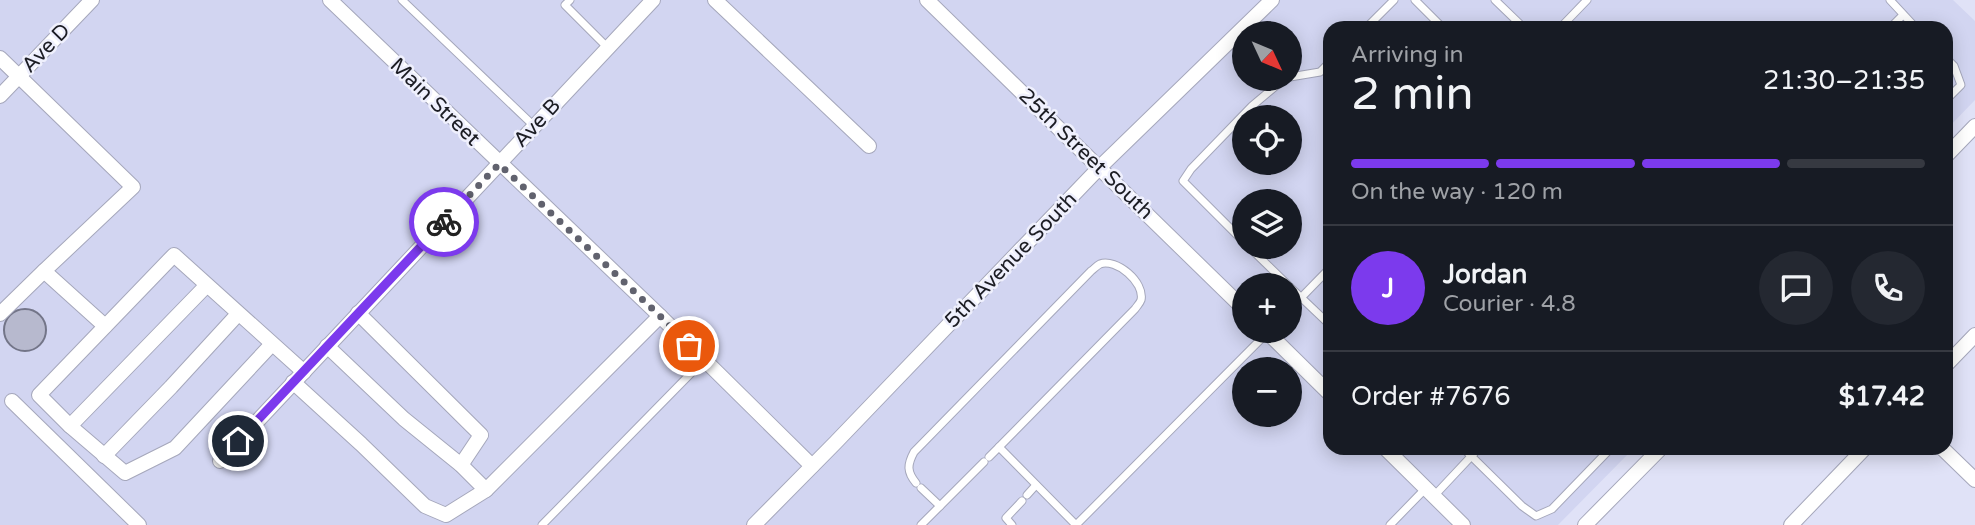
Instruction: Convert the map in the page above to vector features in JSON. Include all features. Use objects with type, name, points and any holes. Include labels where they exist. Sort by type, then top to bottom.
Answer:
[{"type":"street","name":"Ave D","points":[[0,96],[92,0]]},
{"type":"street","name":"Main Street","points":[[330,0],[660,316],[812,466]]},
{"type":"street","name":"Ave B","points":[[220,461],[653,0]]},
{"type":"street","points":[[715,0],[869,146]]},
{"type":"street","name":"25th Street South","points":[[927,0],[1232,297]]},
{"type":"street","name":"5th Avenue South","points":[[754,525],[1100,167],[1272,0]]},
{"type":"street","points":[[0,58],[132,187],[0,314]]},
{"type":"street","points":[[1953,149],[1975,126]]},
{"type":"street","points":[[272,344],[175,447],[125,473],[38,395],[174,255],[272,344],[298,377],[361,444],[425,506],[446,515],[486,490],[660,316]]},
{"type":"street","points":[[44,271],[105,326]]},
{"type":"street","points":[[70,426],[207,285]]},
{"type":"street","points":[[358,313],[481,435],[461,465]]},
{"type":"street","points":[[104,456],[238,314]]},
{"type":"street","points":[[1953,358],[1975,335]]},
{"type":"street","points":[[1280,343],[1323,387]]},
{"type":"street","points":[[327,346],[404,419],[461,465],[486,490]]},
{"type":"street","points":[[12,401],[139,525]]},
{"type":"street","points":[[1392,455],[1463,525]]},
{"type":"street","points":[[1584,525],[1654,455]]},
{"type":"street","points":[[1791,525],[1858,455]]},
{"type":"street","points":[[1949,455],[1975,480]]},
{"type":"lane","points":[[402,0],[534,126]]},
{"type":"lane","points":[[1373,21],[1394,0]]},
{"type":"lane","points":[[1415,0],[1436,21]]},
{"type":"lane","points":[[1495,0],[1517,21]]},
{"type":"lane","points":[[1567,21],[1587,0]]},
{"type":"lane","points":[[1890,0],[1909,21]]},
{"type":"lane","points":[[565,2],[608,48]]},
{"type":"lane","points":[[1897,21],[1903,15]]},
{"type":"lane","points":[[1953,65],[1961,85],[1953,93]]},
{"type":"lane","points":[[1302,75],[1323,69]]},
{"type":"lane","points":[[1232,230],[1183,181],[1191,169],[1270,91]]},
{"type":"lane","points":[[1261,259],[1276,273]]},
{"type":"lane","points":[[921,525],[940,506],[986,460],[999,447],[1135,309],[1141,299],[1140,287],[1114,264],[1101,263],[1091,271],[914,452],[908,463],[909,474],[940,506]]},
{"type":"lane","points":[[1302,297],[1323,275]]},
{"type":"lane","points":[[1302,299],[1323,318]]},
{"type":"lane","points":[[999,447],[1076,525],[1256,343]]},
{"type":"lane","points":[[542,525],[703,361]]},
{"type":"lane","points":[[1390,525],[1472,456],[1522,506],[1536,516],[1552,509],[1604,455]]},
{"type":"lane","points":[[999,525],[1036,485]]},
{"type":"lane","points":[[1006,518],[1012,525]]},
{"type":"shaded area","points":[[0,0],[1953,0],[1975,21],[1975,100],[1953,123],[1953,21],[1323,21],[1323,455],[1627,455],[1558,525],[0,525]]},
{"type":"building","points":[[25,309],[40,315],[46,330],[40,345],[25,351],[10,345],[4,330],[10,315]]},
{"type":"way so far","points":[[444,222],[499,164],[689,346]]},
{"type":"route","points":[[238,441],[444,222]]}]
